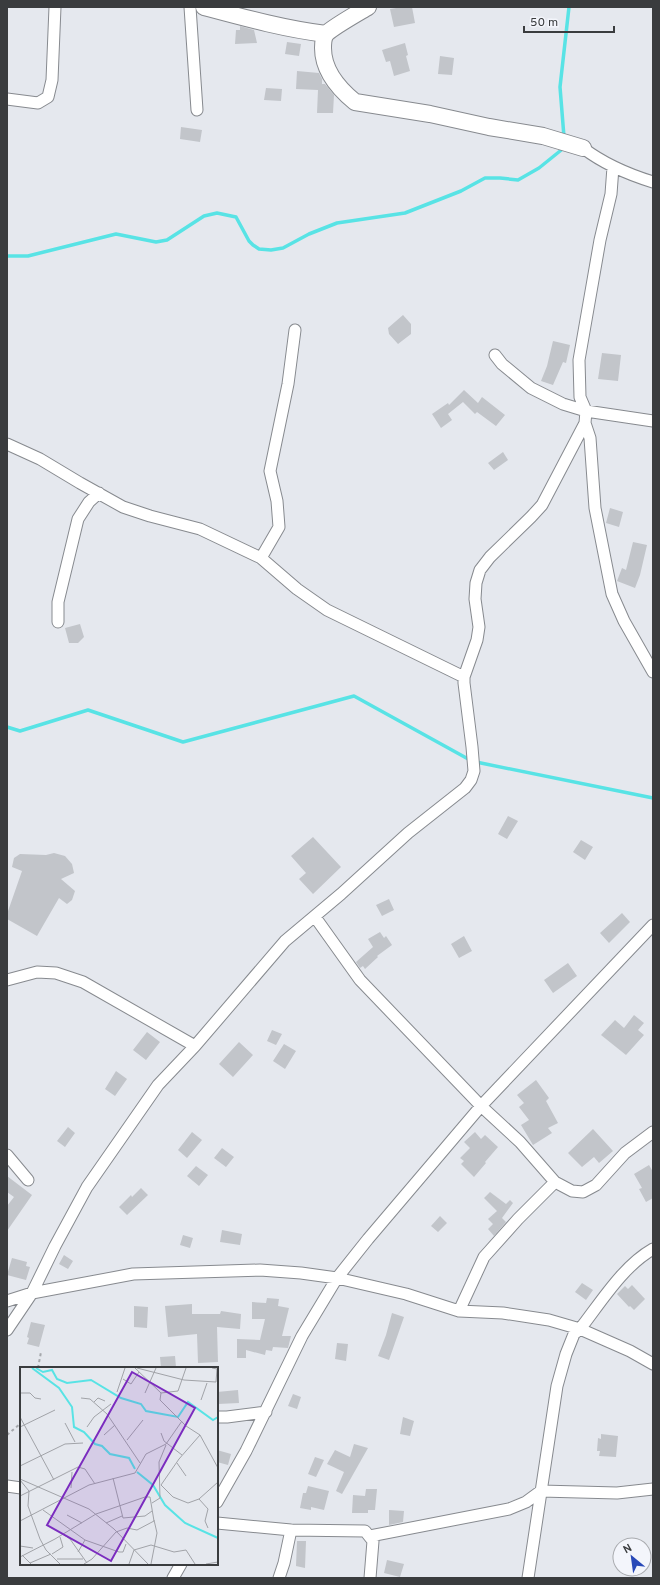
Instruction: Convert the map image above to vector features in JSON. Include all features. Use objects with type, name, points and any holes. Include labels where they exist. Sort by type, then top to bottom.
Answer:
[{"type":"street","points":[[7,99],[38,103],[48,97],[52,80],[55,7]]},
{"type":"street","points":[[190,7],[197,110]]},
{"type":"street","points":[[204,7],[268,24],[300,31],[326,34]]},
{"type":"street","points":[[368,7],[326,34],[323,41],[325,64],[336,82],[355,102],[430,114],[489,127],[556,139],[583,148],[596,158],[629,175],[653,182]]},
{"type":"street","points":[[613,167],[611,194],[600,240],[579,360],[580,397],[590,438],[595,508],[612,594],[624,621],[653,672]]},
{"type":"street","points":[[261,558],[279,527],[277,501],[270,471],[288,384],[294,330]]},
{"type":"street","points":[[495,355],[502,364],[530,388],[586,417],[653,421]]},
{"type":"street","points":[[7,1330],[32,1293],[72,1214],[102,1165],[158,1085],[195,1046],[285,941],[315,917],[408,834],[465,788],[471,780],[474,771],[464,677],[477,640],[479,627],[475,599],[476,583],[480,570],[490,557],[531,518],[542,505],[586,417]]},
{"type":"street","points":[[7,444],[40,459],[123,507],[150,516],[200,529],[261,558],[298,589],[327,610],[464,677]]},
{"type":"street","points":[[58,622],[58,602],[78,519],[89,502],[99,493]]},
{"type":"street","points":[[315,917],[360,980],[481,1106],[520,1142],[555,1182],[572,1191],[583,1192],[596,1185],[625,1153],[653,1132]]},
{"type":"street","points":[[218,1500],[246,1452],[302,1336],[337,1278],[368,1239],[481,1106],[653,925]]},
{"type":"street","points":[[7,980],[37,972],[56,973],[83,982],[195,1046]]},
{"type":"street","points":[[7,1155],[28,1180]]},
{"type":"street","points":[[459,1311],[484,1257],[518,1219],[555,1182]]},
{"type":"street","points":[[528,1578],[557,1386],[566,1354],[574,1334],[580,1329],[623,1273],[644,1254],[653,1249]]},
{"type":"street","points":[[7,1301],[32,1293],[133,1274],[260,1270],[337,1278],[406,1294],[459,1311],[503,1313],[549,1320],[580,1329],[630,1351],[653,1364]]},
{"type":"street","points":[[218,1417],[266,1412]]},
{"type":"street","points":[[7,1486],[20,1488]]},
{"type":"street","points":[[370,1536],[509,1509],[526,1502],[541,1492],[617,1493],[653,1489]]},
{"type":"street","points":[[218,1523],[291,1530],[365,1531],[373,1541],[370,1578]]},
{"type":"street","points":[[279,1578],[284,1563],[291,1530]]},
{"type":"street","points":[[173,1578],[180,1565]]},
{"type":"path","points":[[38,1367],[41,1352]]},
{"type":"path","points":[[7,1435],[20,1424]]},
{"type":"building","points":[[412,7],[415,23],[394,27],[390,9]]},
{"type":"building","points":[[240,26],[254,30],[257,43],[235,44],[236,30],[240,30]]},
{"type":"building","points":[[287,42],[301,44],[299,56],[285,54]]},
{"type":"building","points":[[405,43],[408,55],[406,56],[410,71],[394,76],[390,61],[386,62],[382,50]]},
{"type":"building","points":[[440,56],[454,58],[452,75],[438,74]]},
{"type":"building","points":[[297,71],[319,73],[322,79],[322,84],[325,84],[334,95],[333,113],[317,113],[318,90],[296,89]]},
{"type":"building","points":[[266,88],[282,89],[281,101],[264,100]]},
{"type":"building","points":[[181,127],[202,130],[200,142],[180,139]]},
{"type":"building","points":[[403,315],[411,324],[411,334],[398,344],[389,334],[388,328]]},
{"type":"building","points":[[553,341],[570,345],[566,363],[563,362],[553,385],[541,381],[547,366]]},
{"type":"building","points":[[602,353],[621,355],[618,381],[598,379]]},
{"type":"building","points":[[464,390],[478,403],[482,397],[505,415],[496,426],[477,412],[475,414],[463,402],[448,414],[452,420],[441,428],[432,414],[448,403],[449,405]]},
{"type":"building","points":[[503,452],[508,460],[494,470],[488,463]]},
{"type":"building","points":[[610,508],[623,512],[619,527],[606,523]]},
{"type":"building","points":[[633,542],[647,545],[640,575],[635,588],[617,581],[622,568],[626,570]]},
{"type":"building","points":[[80,624],[84,637],[78,643],[69,643],[65,628]]},
{"type":"building","points":[[508,816],[518,821],[507,839],[498,834]]},
{"type":"building","points":[[313,837],[341,867],[313,894],[299,879],[306,873],[291,856]]},
{"type":"building","points":[[581,840],[593,847],[585,860],[573,852]]},
{"type":"building","points":[[54,853],[65,856],[72,864],[74,873],[61,879],[75,891],[72,900],[67,904],[59,898],[37,936],[7,919],[7,914],[22,871],[12,867],[14,858],[20,854],[46,855]]},
{"type":"building","points":[[389,899],[394,910],[382,916],[376,905]]},
{"type":"building","points":[[622,913],[630,922],[609,943],[600,933]]},
{"type":"building","points":[[380,932],[384,938],[386,936],[392,945],[377,956],[378,957],[365,969],[363,966],[360,968],[356,962],[373,947],[368,939]]},
{"type":"building","points":[[464,936],[472,951],[459,958],[451,944]]},
{"type":"building","points":[[568,963],[577,976],[553,993],[544,980]]},
{"type":"building","points":[[634,1015],[644,1023],[638,1030],[644,1035],[626,1055],[601,1035],[615,1020],[624,1028]]},
{"type":"building","points":[[272,1030],[282,1034],[276,1045],[267,1041]]},
{"type":"building","points":[[147,1032],[160,1042],[146,1060],[133,1050]]},
{"type":"building","points":[[239,1042],[253,1055],[233,1077],[219,1064]]},
{"type":"building","points":[[284,1044],[296,1051],[285,1069],[273,1061]]},
{"type":"building","points":[[116,1071],[127,1079],[115,1096],[105,1089]]},
{"type":"building","points":[[536,1080],[549,1098],[546,1101],[558,1123],[548,1128],[552,1133],[533,1145],[521,1125],[529,1120],[519,1107],[524,1103],[517,1095]]},
{"type":"building","points":[[68,1127],[75,1133],[65,1147],[57,1141]]},
{"type":"building","points":[[593,1129],[613,1151],[599,1163],[594,1157],[582,1167],[568,1153]]},
{"type":"building","points":[[192,1132],[202,1140],[187,1158],[178,1150]]},
{"type":"building","points":[[475,1132],[481,1139],[485,1135],[498,1147],[474,1177],[461,1164],[464,1161],[460,1158],[470,1148],[464,1142]]},
{"type":"building","points":[[222,1148],[234,1157],[226,1167],[214,1158]]},
{"type":"building","points":[[649,1165],[653,1172],[653,1198],[646,1202],[639,1189],[642,1188],[634,1174]]},
{"type":"building","points":[[196,1166],[208,1175],[199,1186],[187,1176]]},
{"type":"building","points":[[7,1176],[32,1195],[7,1231],[7,1206],[14,1197],[7,1192]]},
{"type":"building","points":[[141,1188],[148,1195],[127,1215],[119,1207],[131,1195],[132,1197]]},
{"type":"building","points":[[490,1192],[506,1204],[510,1200],[513,1203],[502,1218],[506,1222],[494,1236],[488,1229],[493,1224],[488,1219],[497,1211],[484,1198]]},
{"type":"building","points":[[440,1216],[447,1223],[438,1232],[431,1226]]},
{"type":"building","points":[[222,1230],[242,1234],[240,1245],[220,1242]]},
{"type":"building","points":[[183,1235],[193,1238],[190,1248],[180,1245]]},
{"type":"building","points":[[64,1255],[73,1261],[68,1269],[59,1264]]},
{"type":"building","points":[[12,1258],[27,1262],[26,1266],[30,1267],[26,1280],[7,1275]]},
{"type":"building","points":[[582,1283],[593,1290],[586,1300],[575,1292]]},
{"type":"building","points":[[632,1285],[645,1299],[634,1310],[630,1306],[629,1307],[617,1294],[625,1286],[628,1289]]},
{"type":"building","points":[[267,1298],[279,1299],[278,1306],[289,1308],[282,1336],[291,1336],[288,1348],[273,1347],[272,1351],[266,1350],[265,1355],[246,1350],[246,1358],[237,1358],[237,1339],[260,1340],[265,1319],[252,1319],[252,1302],[266,1303]]},
{"type":"building","points":[[192,1304],[192,1314],[220,1314],[221,1311],[241,1314],[240,1329],[217,1327],[218,1362],[198,1363],[197,1334],[168,1337],[165,1306]]},
{"type":"building","points":[[134,1306],[148,1307],[147,1328],[134,1327]]},
{"type":"building","points":[[392,1313],[404,1317],[389,1360],[378,1356]]},
{"type":"building","points":[[31,1322],[45,1325],[39,1347],[27,1344],[29,1338],[27,1337]]},
{"type":"building","points":[[337,1343],[348,1344],[346,1361],[335,1359]]},
{"type":"building","points":[[175,1356],[176,1367],[161,1367],[160,1357]]},
{"type":"building","points":[[238,1390],[239,1403],[218,1404],[218,1392]]},
{"type":"building","points":[[293,1394],[301,1397],[297,1409],[288,1406]]},
{"type":"building","points":[[403,1417],[414,1421],[410,1436],[400,1434]]},
{"type":"building","points":[[601,1434],[618,1436],[616,1457],[599,1456],[600,1451],[597,1451],[598,1438],[601,1439]]},
{"type":"building","points":[[354,1444],[368,1448],[342,1494],[336,1491],[344,1472],[327,1464],[335,1450],[350,1457]]},
{"type":"building","points":[[218,1450],[231,1454],[228,1465],[218,1462]]},
{"type":"building","points":[[315,1457],[324,1460],[316,1477],[308,1474]]},
{"type":"building","points":[[308,1486],[329,1491],[324,1510],[311,1507],[311,1510],[300,1508],[303,1493],[306,1493]]},
{"type":"building","points":[[366,1489],[377,1489],[375,1510],[368,1510],[368,1513],[352,1513],[353,1495],[365,1496]]},
{"type":"building","points":[[389,1510],[404,1511],[403,1522],[389,1525]]},
{"type":"building","points":[[297,1541],[306,1541],[305,1568],[296,1566]]},
{"type":"building","points":[[387,1560],[404,1564],[400,1577],[384,1573]]},
{"type":"waterway","points":[[564,137],[560,87],[569,7]]},
{"type":"waterway","points":[[7,256],[28,256],[116,234],[156,242],[167,240],[204,216],[217,213],[236,217],[249,241],[259,249],[271,250],[283,248],[309,234],[337,223],[405,213],[461,191],[485,178],[518,180],[539,168],[565,147]]},
{"type":"waterway","points":[[7,727],[20,731],[88,710],[183,742],[354,696],[470,760]]},
{"type":"waterway","points":[[476,762],[653,798]]}]
